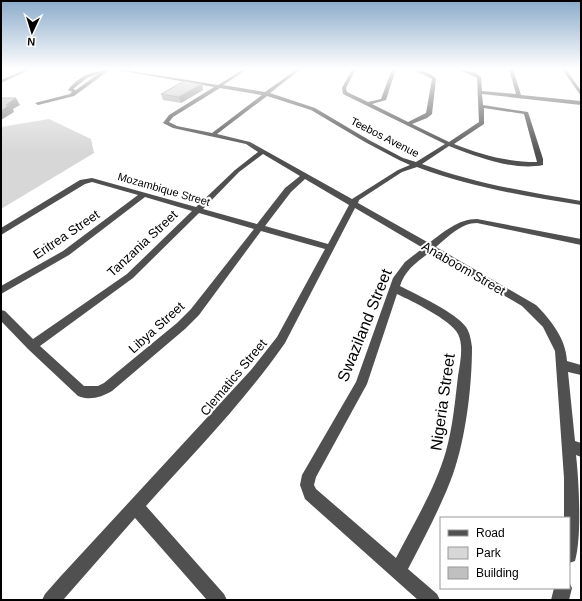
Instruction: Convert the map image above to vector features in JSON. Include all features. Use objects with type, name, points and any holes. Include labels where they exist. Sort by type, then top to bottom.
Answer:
[{"type":"street","points":[[38,103],[65,97]]},
{"type":"street","name":"Anaboom Street","points":[[201,97],[171,116],[166,123],[171,126],[244,141],[526,303],[538,312],[556,337],[561,351],[561,365],[575,448],[572,533],[570,548]]},
{"type":"street","points":[[214,134],[264,97]]},
{"type":"street","name":"Teebos Avenue","points":[[277,97],[313,109],[401,159],[444,175],[489,187],[581,203]]},
{"type":"street","points":[[353,97],[449,144],[490,159],[527,164],[541,164],[526,114],[519,111],[481,106],[480,97]]},
{"type":"street","points":[[368,104],[383,100],[384,97]]},
{"type":"street","points":[[407,124],[429,114],[431,97]]},
{"type":"street","points":[[527,97],[581,103]]},
{"type":"street","name":"Clematics Street","points":[[51,600],[135,506],[229,405],[273,352],[281,340],[354,203],[366,192],[400,170],[416,165],[482,123],[481,106]]},
{"type":"street","name":"Tanzania Street","points":[[32,346],[130,276],[237,171],[263,151]]},
{"type":"street","name":"Libya Street","points":[[1,314],[32,346],[82,392],[89,393],[104,390],[181,326],[195,312],[288,190],[305,175]]},
{"type":"street","name":"Mozambique Street","points":[[1,232],[88,180],[92,180],[331,248]]},
{"type":"street","name":"Eritrea Street","points":[[1,290],[66,254],[143,195]]},
{"type":"street","name":"Swaziland Street","points":[[431,600],[310,494],[308,485],[309,475],[362,384],[398,278],[408,264],[459,224],[469,221],[477,221],[581,242]]},
{"type":"street","name":"Nigeria Street","points":[[395,288],[433,308],[459,326],[464,335],[466,350],[460,418],[451,460],[438,491],[398,571]]},
{"type":"street","points":[[561,365],[581,370]]},
{"type":"street","points":[[135,506],[218,600]]},
{"type":"street","points":[[560,600],[563,589]]},
{"type":"green space","points":[[49,119],[91,139],[94,153],[1,209],[1,127]]},
{"type":"building","points":[[1,98],[16,98],[6,105],[10,105],[1,111]]}]
